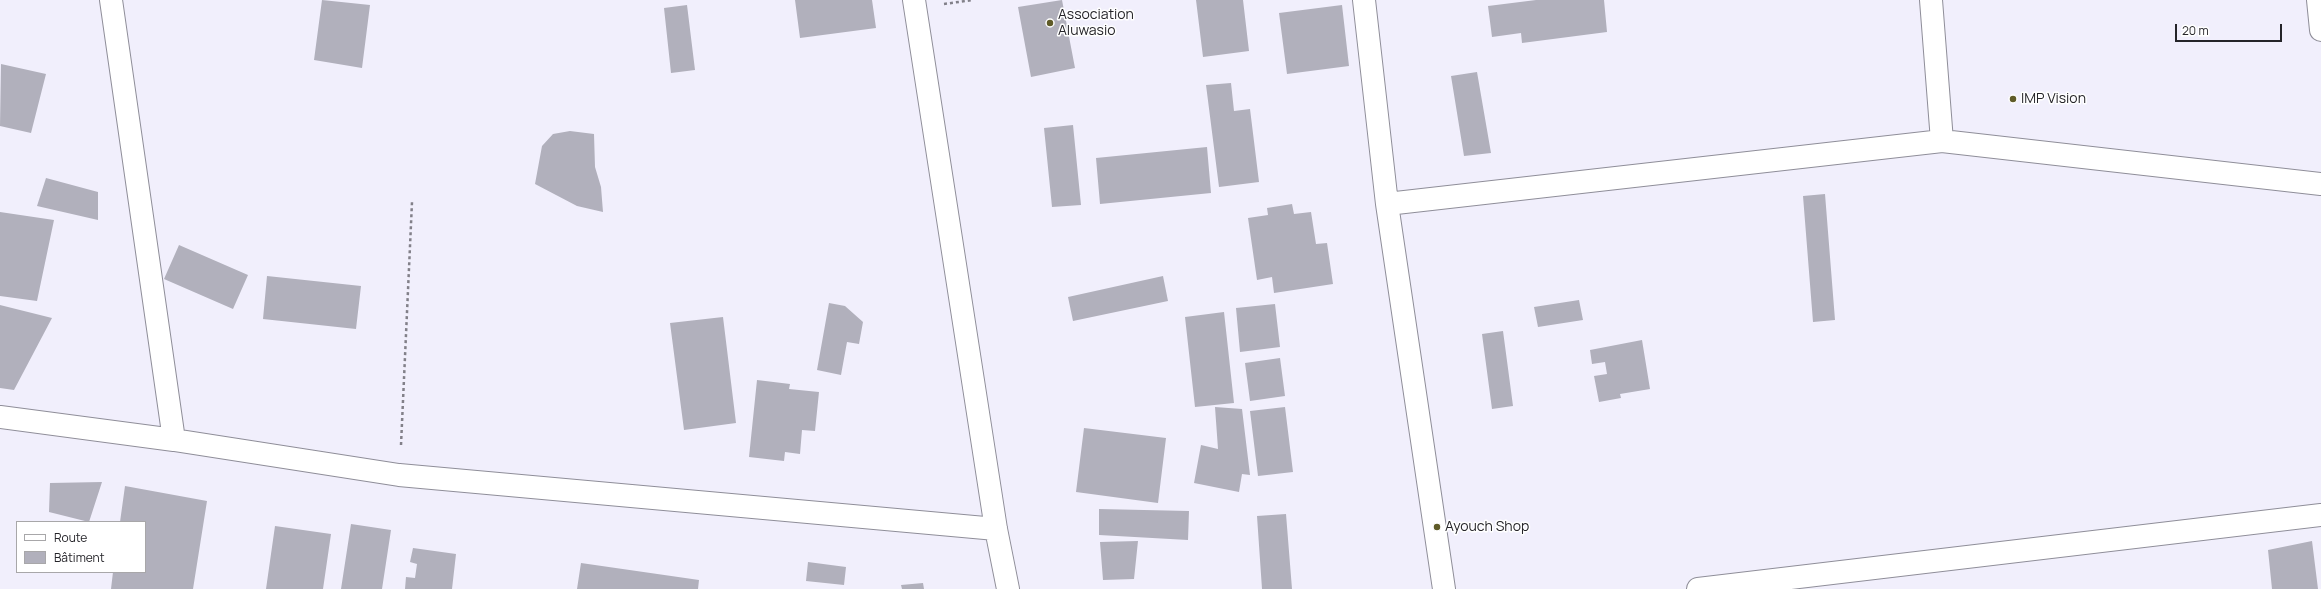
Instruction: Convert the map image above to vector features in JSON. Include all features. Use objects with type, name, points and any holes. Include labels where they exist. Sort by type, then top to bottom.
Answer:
[{"type":"street","points":[[111,0],[174,440]]},
{"type":"street","points":[[914,0],[996,529],[1008,589]]},
{"type":"street","points":[[1364,0],[1387,204],[1444,589]]},
{"type":"street","points":[[1931,0],[1942,141]]},
{"type":"street","points":[[2318,0],[2321,30]]},
{"type":"street","points":[[1387,204],[1942,141],[2321,184]]},
{"type":"street","points":[[0,417],[174,440],[399,475],[996,529]]},
{"type":"street","points":[[1698,589],[2321,515]]},
{"type":"path","points":[[399,475],[412,202]]},
{"type":"building","points":[[322,0],[370,5],[362,68],[314,60]]},
{"type":"building","points":[[795,0],[872,0],[876,28],[800,38]]},
{"type":"building","points":[[1062,0],[1075,68],[1031,77],[1018,7]]},
{"type":"building","points":[[1196,0],[1243,0],[1249,51],[1203,57]]},
{"type":"building","points":[[1536,0],[1604,0],[1607,32],[1522,43],[1521,33],[1492,37],[1488,6]]},
{"type":"building","points":[[687,5],[695,70],[671,73],[664,8]]},
{"type":"building","points":[[1342,5],[1349,66],[1287,74],[1279,13]]},
{"type":"building","points":[[1,64],[46,74],[31,133],[0,126]]},
{"type":"building","points":[[1477,72],[1491,153],[1464,156],[1451,76]]},
{"type":"building","points":[[1231,83],[1234,111],[1250,109],[1259,182],[1219,187],[1206,85]]},
{"type":"building","points":[[1073,125],[1081,205],[1052,207],[1044,128]]},
{"type":"building","points":[[570,131],[594,134],[595,167],[601,187],[603,212],[577,206],[535,184],[542,146],[553,134]]},
{"type":"building","points":[[1207,147],[1211,193],[1100,204],[1096,158]]},
{"type":"building","points":[[46,178],[98,192],[98,220],[37,206]]},
{"type":"building","points":[[1825,194],[1835,320],[1813,322],[1803,196]]},
{"type":"building","points":[[1292,204],[1294,214],[1311,212],[1316,244],[1327,243],[1333,284],[1274,293],[1272,277],[1257,280],[1248,218],[1268,215],[1267,208]]},
{"type":"building","points":[[0,212],[54,220],[37,301],[0,296]]},
{"type":"building","points":[[179,245],[248,275],[233,309],[164,279]]},
{"type":"building","points":[[267,276],[361,286],[356,329],[263,319]]},
{"type":"building","points":[[1163,276],[1168,301],[1073,321],[1068,297]]},
{"type":"building","points":[[1579,300],[1583,320],[1538,327],[1534,307]]},
{"type":"building","points":[[829,303],[845,306],[863,322],[859,344],[847,342],[841,375],[817,370]]},
{"type":"building","points":[[1275,304],[1280,347],[1240,352],[1236,308]]},
{"type":"building","points":[[0,305],[52,318],[14,390],[0,388]]},
{"type":"building","points":[[1224,312],[1234,403],[1195,407],[1185,317]]},
{"type":"building","points":[[723,317],[736,423],[684,430],[670,323]]},
{"type":"building","points":[[1503,331],[1513,406],[1492,409],[1482,334]]},
{"type":"building","points":[[1642,340],[1650,389],[1620,394],[1621,398],[1599,402],[1594,376],[1607,374],[1605,362],[1592,364],[1590,350]]},
{"type":"building","points":[[1280,358],[1285,396],[1250,401],[1245,363]]},
{"type":"building","points":[[757,380],[790,384],[789,389],[819,392],[815,431],[802,430],[800,454],[785,452],[784,461],[749,457]]},
{"type":"building","points":[[1215,407],[1242,409],[1250,475],[1242,474],[1239,492],[1194,483],[1201,445],[1218,449]]},
{"type":"building","points":[[1285,407],[1293,472],[1258,476],[1250,411]]},
{"type":"building","points":[[1084,428],[1166,438],[1158,503],[1076,492]]},
{"type":"building","points":[[102,482],[89,521],[49,512],[50,483]]},
{"type":"building","points":[[125,486],[207,501],[193,589],[111,589],[113,573],[146,573],[146,521],[120,521]]},
{"type":"building","points":[[1099,509],[1189,511],[1188,540],[1099,535]]},
{"type":"building","points":[[1286,514],[1292,589],[1262,589],[1257,516]]},
{"type":"building","points":[[351,524],[391,530],[382,589],[341,589]]},
{"type":"building","points":[[275,526],[331,534],[323,589],[266,589]]},
{"type":"building","points":[[1138,541],[1134,579],[1103,580],[1100,542]]},
{"type":"building","points":[[2312,541],[2318,589],[2272,589],[2268,550]]},
{"type":"building","points":[[413,548],[456,554],[452,589],[405,589],[406,577],[415,578],[417,564],[410,562]]},
{"type":"building","points":[[808,562],[846,567],[844,585],[806,581]]},
{"type":"building","points":[[581,563],[699,580],[698,589],[577,589]]},
{"type":"building","points":[[923,583],[924,589],[902,589],[901,585]]},
{"type":"place","name":"Association Aluwasio","points":[[1050,23]]},
{"type":"place","name":"IMP Vision","points":[[2013,99]]},
{"type":"place","name":"Ayouch Shop","points":[[1437,527]]}]
